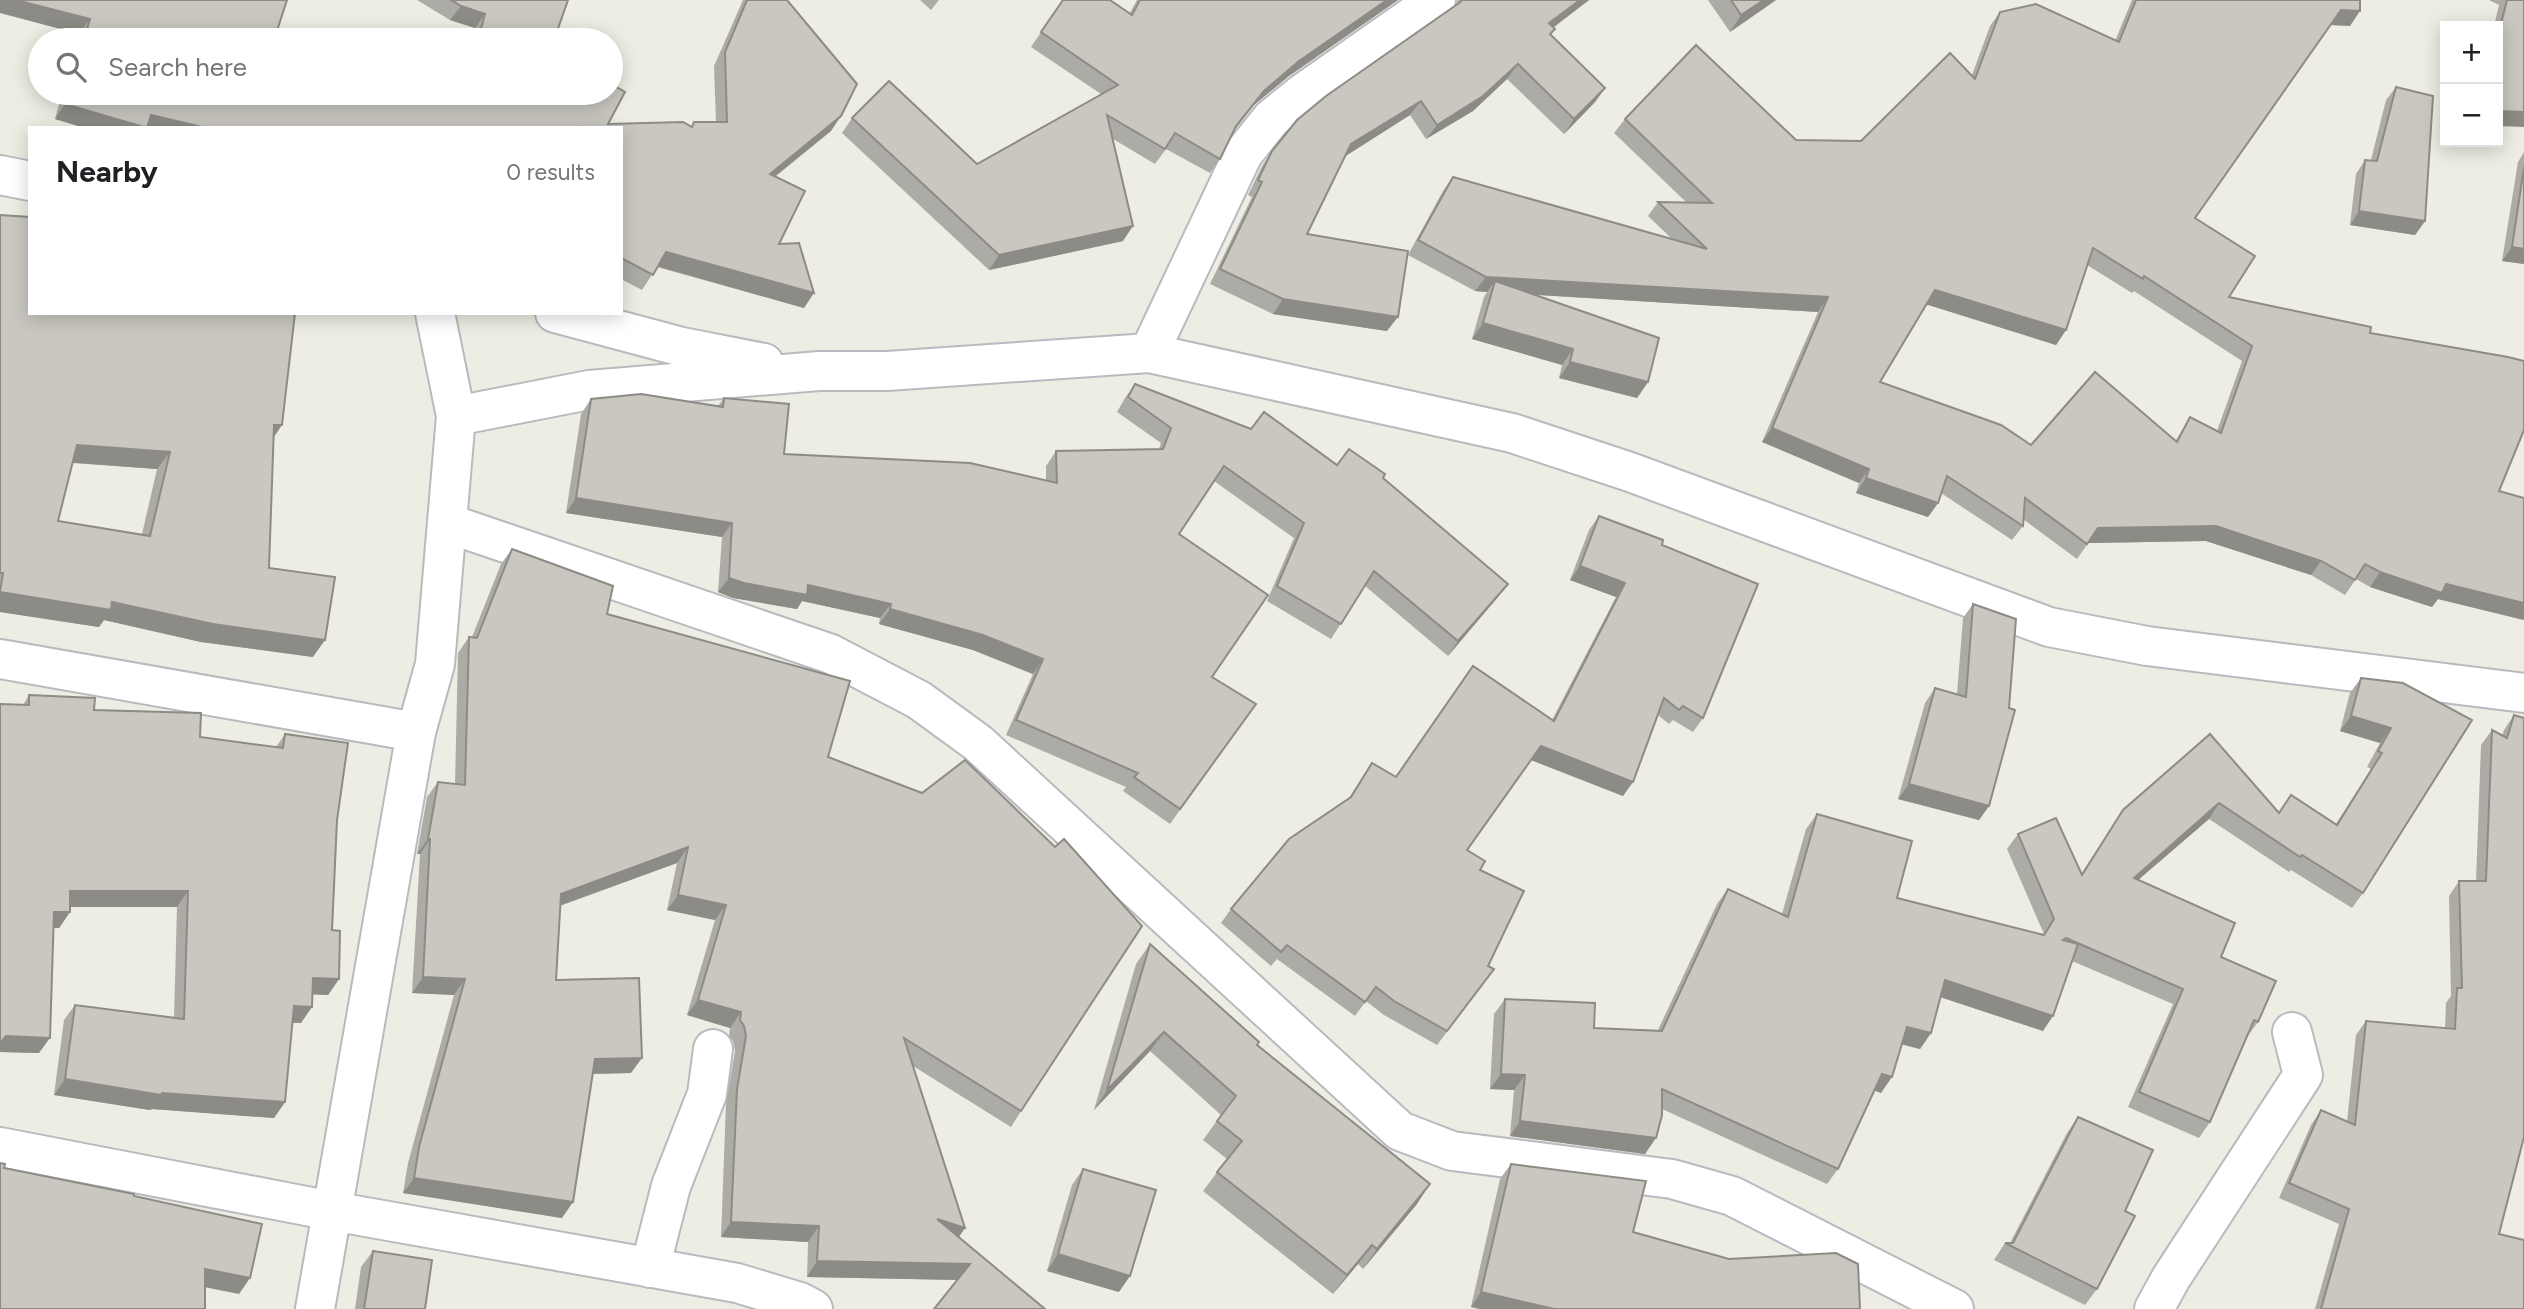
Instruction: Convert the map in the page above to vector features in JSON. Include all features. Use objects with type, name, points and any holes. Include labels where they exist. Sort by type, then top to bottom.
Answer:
[{"type":"street","points":[[1149,353],[1243,154],[1271,119],[1303,93],[1436,0]]},
{"type":"street","points":[[0,175],[28,181]]},
{"type":"street","points":[[315,1309],[416,732],[435,664],[456,416],[435,315]]},
{"type":"street","points":[[562,315],[682,347],[782,367],[819,371]]},
{"type":"street","points":[[456,416],[589,390],[819,371],[887,371],[1149,353],[1513,433],[1630,472],[2049,626],[2147,646],[2524,693]]},
{"type":"street","points":[[446,523],[831,654],[919,700],[978,743],[1400,1130],[1452,1151],[1672,1179],[1731,1196],[1954,1309]]},
{"type":"street","points":[[0,659],[416,732]]},
{"type":"street","points":[[2154,1309],[2171,1278],[2303,1075],[2292,1032]]},
{"type":"street","points":[[650,1268],[671,1186],[707,1094],[713,1049]]},
{"type":"street","points":[[0,1147],[332,1211],[737,1283],[800,1302],[813,1309]]},
{"type":"building","points":[[16,0],[287,0],[278,28],[87,28],[90,19]]},
{"type":"building","points":[[451,0],[568,0],[558,28],[481,28],[485,14]]},
{"type":"building","points":[[747,0],[787,0],[857,84],[841,116],[770,174],[805,191],[779,244],[799,243],[814,293],[666,252],[653,275],[623,259],[623,126],[198,126],[151,115],[148,126],[140,126],[68,105],[618,105],[608,124],[683,122],[692,127],[694,122],[727,122],[725,52]]},
{"type":"building","points":[[1063,0],[1110,0],[1132,15],[1140,0],[1387,0],[1299,61],[1264,91],[1236,126],[1220,159],[1175,133],[1165,149],[1107,115],[1133,226],[999,255],[852,118],[889,81],[977,164],[1118,85],[1041,32]]},
{"type":"building","points":[[1462,0],[1580,0],[1549,23],[1555,29],[1550,34],[1605,88],[1574,119],[1518,64],[1483,96],[1437,125],[1421,101],[1351,144],[1307,234],[1408,251],[1398,317],[1283,299],[1220,269],[1262,182],[1258,180],[1272,151],[1297,120],[1326,96]]},
{"type":"building","points":[[1731,0],[1764,0],[1741,15]]},
{"type":"building","points":[[2136,0],[2360,0],[2360,11],[2341,10],[2195,218],[2255,256],[2229,297],[2371,327],[2370,333],[2524,361],[2524,430],[2499,491],[2524,498],[2524,603],[2446,584],[2442,593],[2380,572],[2365,564],[2355,580],[2321,561],[2216,526],[2098,528],[2087,544],[2025,498],[2023,526],[1947,476],[1938,503],[1866,478],[1869,469],[1772,428],[1828,297],[1486,277],[1418,240],[1453,177],[1707,249],[1658,202],[1712,203],[1625,119],[1696,45],[1796,140],[1861,141],[1950,53],[1975,79],[2000,12],[2036,4],[2119,42]],"holes":[[[2093,248],[2143,279],[2144,276],[2252,346],[2221,433],[2190,417],[2177,442],[2095,372],[2031,445],[2001,425],[1880,382],[1935,290],[2066,330]]]},
{"type":"building","points":[[2507,0],[2524,0],[2524,112],[2503,111],[2502,21]]},
{"type":"building","points":[[2396,87],[2433,96],[2425,221],[2359,211],[2365,160],[2377,161]]},
{"type":"building","points":[[2524,167],[2524,249],[2512,247]]},
{"type":"building","points":[[0,215],[28,217],[28,315],[295,315],[282,425],[274,425],[269,568],[335,577],[325,640],[213,624],[112,602],[111,610],[0,592],[3,573],[0,573]],"holes":[[[77,445],[170,452],[150,536],[58,521]]]},
{"type":"building","points":[[1495,281],[1659,338],[1648,382],[1570,362],[1573,349],[1483,323]]},
{"type":"building","points":[[1135,384],[1251,429],[1264,412],[1337,465],[1349,449],[1385,474],[1383,478],[1508,584],[1458,641],[1374,571],[1341,624],[1277,586],[1304,523],[1224,466],[1179,534],[1268,595],[1212,677],[1256,704],[1180,809],[1134,777],[1138,773],[1016,720],[1043,659],[983,635],[890,609],[891,604],[808,585],[807,595],[729,578],[732,523],[576,498],[591,399],[641,394],[723,407],[724,398],[789,404],[784,454],[970,463],[1057,483],[1056,451],[1163,449],[1171,428],[1128,397]]},
{"type":"building","points":[[1599,516],[1663,540],[1662,545],[1758,584],[1703,718],[1683,706],[1679,710],[1664,698],[1633,782],[1541,746],[1467,850],[1485,861],[1480,870],[1524,891],[1488,966],[1494,969],[1447,1031],[1394,1001],[1376,987],[1365,1002],[1287,945],[1281,952],[1231,909],[1289,839],[1351,797],[1372,763],[1396,777],[1473,666],[1554,721],[1625,583],[1580,566]]},
{"type":"building","points":[[512,549],[613,586],[607,614],[850,681],[828,757],[922,793],[965,760],[1055,847],[1064,839],[1142,926],[1021,1111],[904,1038],[965,1228],[937,1219],[1045,1309],[934,1309],[970,1264],[817,1261],[819,1226],[731,1222],[737,1089],[746,1036],[740,1020],[741,1012],[698,1000],[726,905],[678,895],[688,847],[561,894],[556,980],[639,978],[642,1058],[595,1059],[573,1202],[414,1178],[419,1147],[465,979],[423,977],[428,839],[438,782],[465,785],[469,637],[477,638]]},
{"type":"building","points":[[1973,604],[2016,619],[2009,708],[2015,710],[1989,806],[1909,784],[1935,688],[1966,697]]},
{"type":"building","points":[[2361,678],[2403,683],[2472,720],[2363,893],[2302,855],[2300,857],[2219,803],[2134,878],[2235,923],[2221,957],[2276,981],[2258,1022],[2254,1020],[2210,1122],[2139,1092],[2183,989],[2066,938],[2063,940],[2078,944],[2053,1016],[1945,980],[1931,1033],[1907,1027],[1892,1077],[1882,1074],[1838,1169],[1662,1089],[1662,1115],[1656,1138],[1520,1121],[1525,1075],[1501,1074],[1505,999],[1595,1003],[1594,1028],[1662,1031],[1728,889],[1788,917],[1817,814],[1912,841],[1897,898],[2044,935],[2054,919],[2018,834],[2056,818],[2082,875],[2123,810],[2210,734],[2279,813],[2291,795],[2337,825],[2382,753],[2378,751],[2391,728],[2351,716]]},
{"type":"building","points":[[29,695],[95,698],[94,710],[201,713],[200,737],[283,748],[285,734],[348,743],[337,820],[332,930],[340,931],[339,979],[313,978],[312,1007],[294,1006],[285,1102],[161,1095],[65,1079],[75,1005],[184,1019],[188,891],[70,891],[70,912],[54,912],[50,1038],[6,1036],[0,1043],[0,704],[29,705]]},
{"type":"building","points":[[2514,715],[2524,718],[2524,1137],[2499,1234],[2524,1240],[2524,1309],[2321,1309],[2349,1209],[2289,1183],[2321,1110],[2355,1125],[2366,1021],[2455,1029],[2457,988],[2462,988],[2459,881],[2486,881],[2492,730],[2507,738]]},
{"type":"building","points":[[1150,944],[1259,1042],[1257,1045],[1430,1184],[1377,1249],[1372,1245],[1347,1275],[1217,1172],[1242,1141],[1217,1121],[1236,1096],[1164,1032],[1107,1090]]},
{"type":"building","points":[[2078,1117],[2153,1150],[2125,1211],[2135,1216],[2097,1289],[2005,1243],[2013,1243]]},
{"type":"building","points":[[0,1163],[5,1164],[4,1168],[134,1194],[262,1224],[250,1278],[205,1269],[205,1309],[0,1309]]},
{"type":"building","points":[[1511,1164],[1646,1181],[1633,1232],[1729,1259],[1836,1253],[1858,1264],[1860,1309],[1554,1309],[1481,1292]]},
{"type":"building","points":[[1083,1169],[1156,1190],[1130,1276],[1058,1254]]},
{"type":"building","points":[[373,1251],[432,1260],[425,1309],[364,1309]]}]
